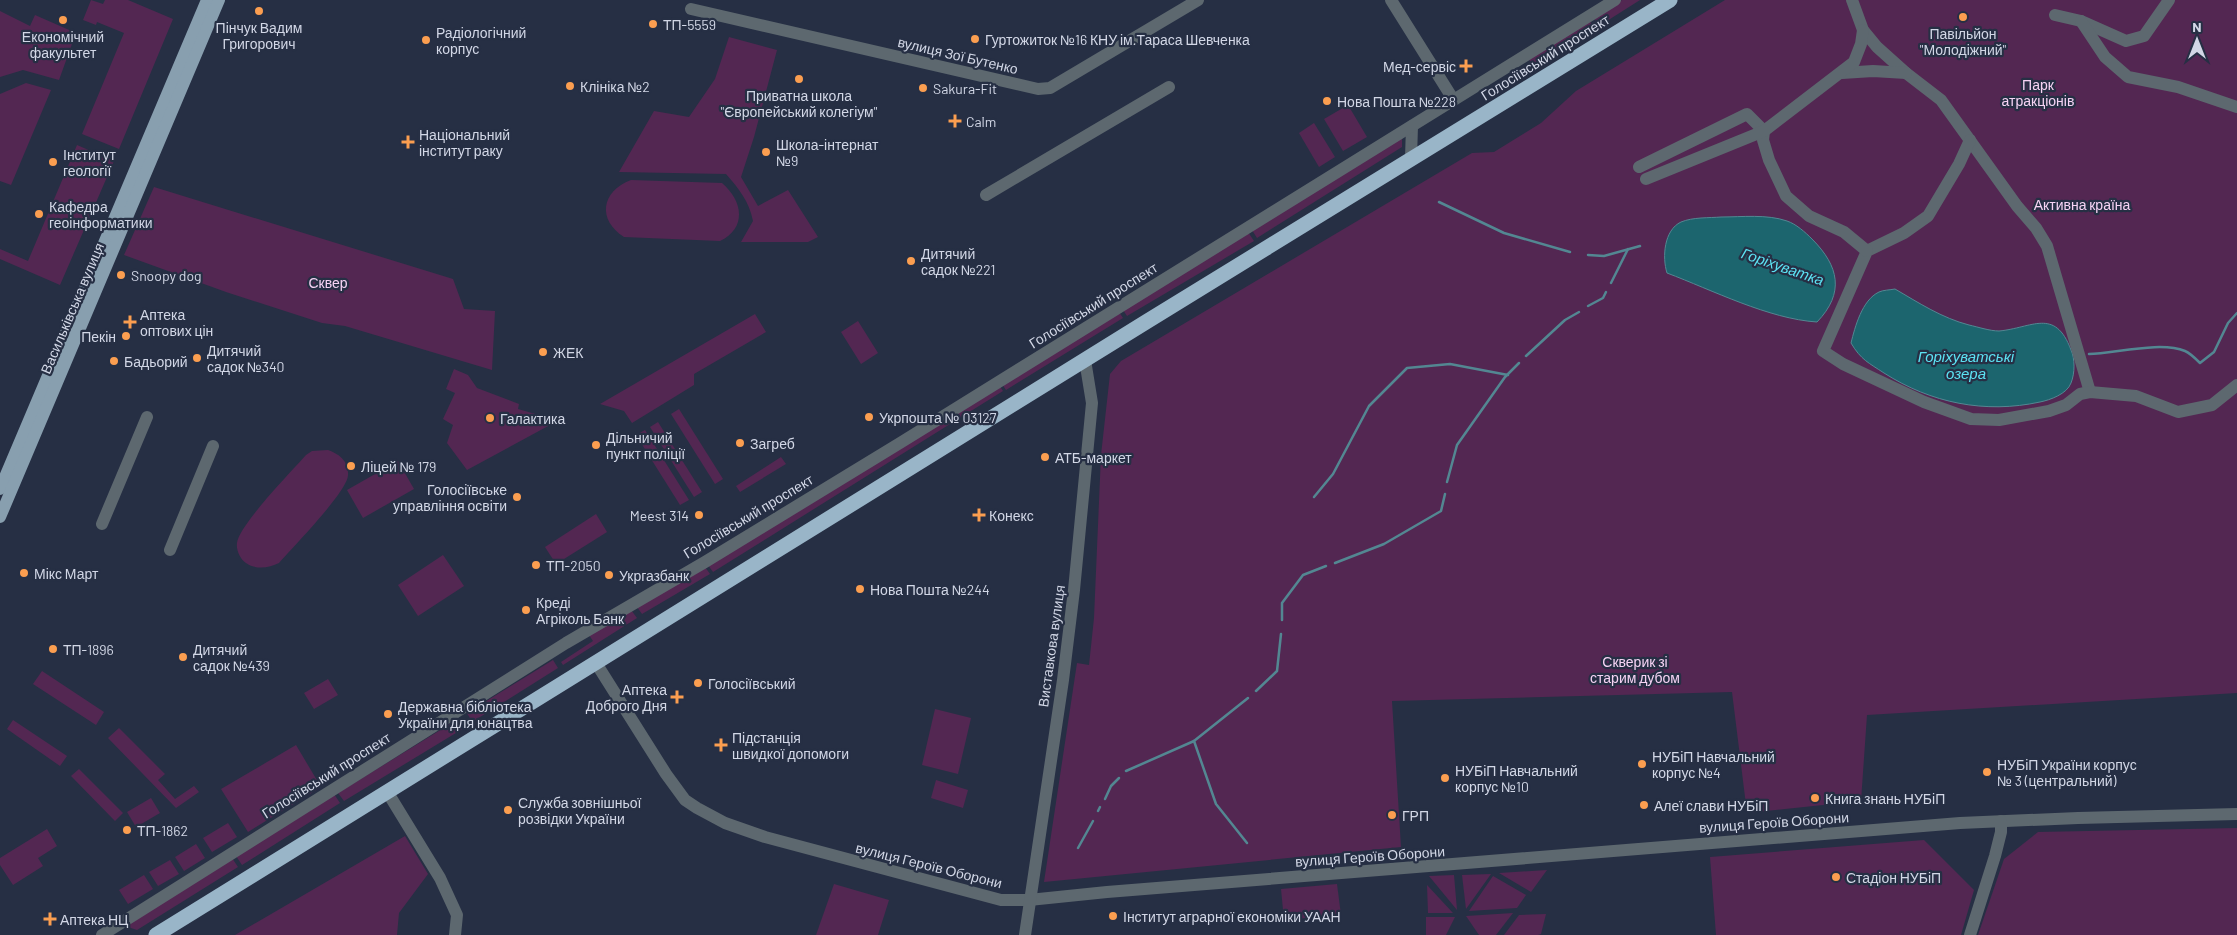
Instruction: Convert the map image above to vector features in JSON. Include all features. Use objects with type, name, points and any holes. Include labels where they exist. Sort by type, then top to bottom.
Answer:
[{"type":"highway","name":"Голосіївський проспект","points":[[156,935],[1411,158],[1670,0]]},
{"type":"main road","name":"Васильківська вулиця","points":[[0,489],[148,144],[207,0]]},
{"type":"main road","name":"Васильківська вулиця","points":[[0,517],[219,0]]},
{"type":"street","name":"вулиця Зої Бутенко","points":[[691,9],[1038,89],[1050,88],[1198,0]]},
{"type":"street","points":[[1391,0],[1453,99]]},
{"type":"street","name":"Голосіївський проспект","points":[[102,935],[562,645],[705,562],[908,438],[1615,0]]},
{"type":"street","points":[[1852,0],[1863,30],[1877,47],[1940,100],[2017,206],[2036,228],[2047,246],[2090,392]]},
{"type":"street","points":[[2055,15],[2081,21],[2126,41],[2144,36],[2169,0]]},
{"type":"street","points":[[2081,21],[2105,57],[2128,77],[2178,86],[2237,107]]},
{"type":"street","points":[[1646,179],[1764,131],[1854,62],[1861,44],[1863,30]]},
{"type":"street","points":[[1842,73],[1873,71],[1906,73]]},
{"type":"street","points":[[986,195],[1169,87]]},
{"type":"street","points":[[1639,167],[1747,114],[1764,131]]},
{"type":"street","points":[[1411,158],[1412,126]]},
{"type":"street","points":[[1764,131],[1763,140],[1769,160],[1786,196],[1809,216],[1844,232],[1867,251]]},
{"type":"street","points":[[1970,140],[1959,164],[1928,216],[1904,233],[1867,251],[1823,351],[1843,364],[1924,402],[1972,419],[1998,420],[2049,412],[2066,405],[2080,394],[2090,392],[2136,396],[2178,412],[2212,405],[2237,385]]},
{"type":"street","name":"Виставкова вулиця","points":[[1024,935],[1063,680],[1074,590],[1092,403],[1085,360]]},
{"type":"street","points":[[102,524],[147,417]]},
{"type":"street","points":[[170,550],[213,446]]},
{"type":"street","name":"вулиця Героїв Оборони","points":[[596,663],[666,774],[685,800],[697,808],[725,823],[798,846],[1001,900],[1029,900],[1723,841],[2001,821],[2237,814]]},
{"type":"street","points":[[388,792],[440,878],[457,915],[455,935]]},
{"type":"street","points":[[1970,935],[1995,856],[2001,832],[2001,821]]},
{"type":"green space","points":[[91,0],[103,4],[105,0],[128,0],[173,19],[119,149],[82,134],[124,33],[97,22],[96,25],[83,20]]},
{"type":"green space","points":[[1622,0],[1640,0],[1599,26],[1594,18]]},
{"type":"green space","points":[[1725,0],[2237,0],[2237,693],[1867,715],[1861,801],[1747,813],[1732,692],[1392,701],[1401,847],[1044,882],[1077,663],[1089,665],[1094,618],[1101,455],[1110,374],[1121,361],[1472,153],[1494,152],[1541,123],[1576,91]]},
{"type":"green space","points":[[0,11],[30,26],[35,15],[76,33],[59,80],[23,70],[0,77]]},
{"type":"green space","points":[[1589,20],[1594,28],[1534,67],[1528,58]]},
{"type":"green space","points":[[729,37],[777,50],[754,137],[741,177],[758,206],[788,190],[818,237],[808,242],[741,242],[753,221],[743,196],[726,174],[619,172],[654,111],[689,117],[715,79]]},
{"type":"green space","points":[[26,83],[51,90],[11,185],[0,181],[0,94]]},
{"type":"green space","points":[[1348,105],[1367,137],[1343,151],[1324,119]]},
{"type":"green space","points":[[1314,123],[1335,157],[1319,167],[1299,133]]},
{"type":"green space","points":[[1402,137],[1402,147],[1257,238],[1252,230]]},
{"type":"green space","points":[[77,145],[114,161],[60,285],[0,259],[0,249],[28,261]]},
{"type":"green space","points":[[631,180],[722,183],[729,190],[738,206],[738,222],[735,229],[729,236],[720,241],[624,237],[609,222],[606,206],[608,198],[613,191]]},
{"type":"green space","name":"Сквер","points":[[154,187],[453,279],[464,309],[495,311],[492,370],[345,326],[322,323],[226,292],[124,255]]},
{"type":"green space","points":[[1248,232],[1254,241],[1127,316],[1123,310]]},
{"type":"green space","points":[[1119,312],[1123,318],[1006,390],[1002,384]]},
{"type":"green space","points":[[755,314],[766,332],[694,374],[694,385],[632,423],[624,411],[600,404]]},
{"type":"green space","points":[[858,321],[878,353],[861,364],[841,332]]},
{"type":"green space","points":[[454,369],[468,375],[477,388],[519,404],[518,409],[553,419],[550,425],[467,470],[447,443],[453,425],[443,419],[455,393],[446,389]]},
{"type":"green space","points":[[999,385],[1003,391],[713,572],[708,565]]},
{"type":"green space","points":[[679,409],[723,479],[715,484],[671,414]]},
{"type":"green space","points":[[658,422],[702,492],[694,497],[650,427]]},
{"type":"green space","points":[[645,430],[689,500],[680,505],[636,435]]},
{"type":"green space","points":[[328,450],[345,462],[348,470],[346,483],[330,506],[279,563],[262,568],[246,563],[240,557],[237,543],[240,535],[256,511],[306,455],[312,451]]},
{"type":"green space","points":[[781,457],[786,464],[740,492],[736,486]]},
{"type":"green space","points":[[398,461],[414,489],[363,518],[347,490]]},
{"type":"green space","points":[[596,514],[607,532],[556,564],[545,547]]},
{"type":"green space","points":[[443,555],[464,586],[418,616],[398,585]]},
{"type":"green space","points":[[705,567],[710,574],[642,614],[637,607]]},
{"type":"green space","points":[[631,610],[637,618],[563,665],[561,662],[593,641],[589,635]]},
{"type":"green space","points":[[553,660],[558,668],[472,722],[467,713]]},
{"type":"green space","points":[[42,671],[104,712],[96,725],[33,684]]},
{"type":"green space","points":[[328,679],[338,695],[314,709],[304,693]]},
{"type":"green space","points":[[935,709],[971,718],[958,774],[922,765]]},
{"type":"green space","points":[[465,719],[469,725],[344,801],[338,793],[455,721],[457,723]]},
{"type":"green space","points":[[13,720],[67,756],[60,766],[7,729]]},
{"type":"green space","points":[[119,728],[165,774],[158,780],[175,799],[194,786],[199,792],[176,808],[108,738]]},
{"type":"green space","points":[[296,745],[321,787],[248,832],[221,789]]},
{"type":"green space","points":[[79,769],[123,813],[115,821],[71,776]]},
{"type":"green space","points":[[936,780],[968,790],[963,808],[931,798]]},
{"type":"green space","points":[[334,794],[340,803],[242,865],[236,856]]},
{"type":"green space","points":[[151,798],[160,813],[136,827],[127,812]]},
{"type":"green space","points":[[228,823],[237,837],[212,852],[203,838]]},
{"type":"green space","points":[[2237,828],[2237,935],[1978,935],[2004,859],[2038,832]]},
{"type":"green space","points":[[47,829],[57,846],[38,858],[43,866],[13,885],[0,865],[0,858]]},
{"type":"green space","points":[[405,836],[428,874],[399,913],[397,935],[235,935]]},
{"type":"green space","name":"Стадіон НУБіП","points":[[1924,840],[1974,890],[1961,935],[1716,935],[1710,857]]},
{"type":"green space","points":[[196,844],[205,858],[184,871],[175,857]]},
{"type":"green space","points":[[232,858],[238,867],[137,930],[122,925]]},
{"type":"green space","points":[[170,860],[179,874],[158,886],[149,872]]},
{"type":"green space","points":[[1547,870],[1531,892],[1499,873]]},
{"type":"green space","points":[[1491,874],[1466,909],[1462,875]]},
{"type":"green space","points":[[144,875],[153,889],[128,904],[119,890]]},
{"type":"green space","points":[[1454,875],[1457,910],[1429,876]]},
{"type":"green space","points":[[1493,876],[1526,895],[1517,908],[1469,911]]},
{"type":"green space","points":[[834,884],[889,900],[878,935],[816,935]]},
{"type":"green space","points":[[1337,884],[1341,915],[1284,920],[1281,889]]},
{"type":"green space","points":[[1427,885],[1453,913],[1428,913]]},
{"type":"green space","points":[[1513,913],[1496,935],[1479,935],[1466,916]]},
{"type":"green space","points":[[1546,914],[1541,934],[1504,935],[1519,915]]},
{"type":"green space","points":[[1426,917],[1455,917],[1446,935],[1426,935]]},
{"type":"water","points":[[1771,217],[1794,224],[1812,239],[1828,259],[1833,269],[1835,280],[1832,301],[1817,322],[1799,320],[1760,310],[1667,273],[1665,267],[1666,244],[1675,226],[1691,219]]},
{"type":"water","name":"Горіхуватські озера","points":[[1895,289],[1940,314],[1984,329],[1999,331],[2041,323],[2050,324],[2058,328],[2065,337],[2073,358],[2073,375],[2069,387],[2058,396],[2044,401],[1999,407],[1979,406],[1940,399],[1920,392],[1884,373],[1866,361],[1851,343],[1860,314],[1868,301],[1879,292]]},
{"type":"waterway","name":"Горіхуватка","points":[[1439,202],[1504,233],[1570,252]]},
{"type":"waterway","name":"Горіхуватка","points":[[1588,255],[1604,256],[1640,246]]},
{"type":"waterway","points":[[1611,283],[1628,249]]},
{"type":"waterway","points":[[1588,306],[1603,298],[1606,292]]},
{"type":"waterway","points":[[1526,356],[1565,320],[1579,312]]},
{"type":"waterway","name":"Горіхуватка","points":[[2089,354],[2164,347],[2185,351],[2200,363],[2214,352],[2228,323],[2237,313]]},
{"type":"waterway","points":[[1447,482],[1457,445],[1505,377],[1519,363]]},
{"type":"waterway","points":[[1314,497],[1333,474],[1369,406],[1407,368],[1450,364],[1508,375]]},
{"type":"waterway","points":[[1335,563],[1384,544],[1441,511],[1445,494]]},
{"type":"waterway","points":[[1282,620],[1282,603],[1303,575],[1326,566]]},
{"type":"waterway","points":[[1256,691],[1277,671],[1281,634]]},
{"type":"waterway","points":[[1126,771],[1194,741],[1248,698]]},
{"type":"waterway","points":[[1194,741],[1216,804],[1247,843]]},
{"type":"waterway","points":[[1105,799],[1111,786],[1119,778]]},
{"type":"waterway","points":[[1098,811],[1100,807]]},
{"type":"waterway","points":[[1078,848],[1093,821]]},
{"type":"place","name":"Пінчук Вадим Григорович","points":[[259,11]]},
{"type":"place","name":"Павільйон \"Молодіжний\"","points":[[1963,17]]},
{"type":"place","name":"Економічний факультет","points":[[63,20]]},
{"type":"place","name":"ТП-5559","points":[[653,24]]},
{"type":"place","name":"Гуртожиток №16 КНУ ім.Тараса Шевченка","points":[[975,39]]},
{"type":"place","name":"Радіологічний корпус","points":[[426,40]]},
{"type":"place","name":"Мед-сервіс","points":[[1466,66]]},
{"type":"place","name":"Приватна школа \"Європейський колегіум\"","points":[[799,79]]},
{"type":"place","name":"Клініка №2","points":[[570,86]]},
{"type":"place","name":"Sakura-Fit","points":[[923,88]]},
{"type":"place","name":"Нова Пошта №228","points":[[1327,101]]},
{"type":"place","name":"Calm","points":[[955,121]]},
{"type":"place","name":"Національний інститут раку","points":[[408,142]]},
{"type":"place","name":"Школа-інтернат №9","points":[[766,152]]},
{"type":"place","name":"Інститут геології","points":[[53,162]]},
{"type":"place","name":"Кафедра геоінформатики","points":[[39,214]]},
{"type":"place","name":"Дитячий садок №221","points":[[911,261]]},
{"type":"place","name":"Snoopy dog","points":[[121,275]]},
{"type":"place","name":"Аптека оптових цін","points":[[130,322]]},
{"type":"place","name":"Пекін","points":[[126,336]]},
{"type":"place","name":"ЖЕК","points":[[543,352]]},
{"type":"place","name":"Дитячий садок №340","points":[[197,358]]},
{"type":"place","name":"Бадьорий","points":[[114,361]]},
{"type":"place","name":"Укрпошта № 03127","points":[[869,417]]},
{"type":"place","name":"Галактика","points":[[490,418]]},
{"type":"place","name":"Загреб","points":[[740,443]]},
{"type":"place","name":"Дільничий пункт поліції","points":[[596,445]]},
{"type":"place","name":"АТБ-маркет","points":[[1045,457]]},
{"type":"place","name":"Ліцей № 179","points":[[351,466]]},
{"type":"place","name":"Голосіївське управління освіти","points":[[517,497]]},
{"type":"place","name":"Meest 314","points":[[699,515]]},
{"type":"place","name":"Конекс","points":[[979,515]]},
{"type":"place","name":"ТП-2050","points":[[536,565]]},
{"type":"place","name":"Мікс Март","points":[[24,573]]},
{"type":"place","name":"Укргазбанк","points":[[609,575]]},
{"type":"place","name":"Нова Пошта №244","points":[[860,589]]},
{"type":"place","name":"Креді Агріколь Банк","points":[[526,610]]},
{"type":"place","name":"ТП-1896","points":[[53,649]]},
{"type":"place","name":"Дитячий садок №439","points":[[183,657]]},
{"type":"place","name":"Голосіївський","points":[[698,683]]},
{"type":"place","name":"Аптека Доброго Дня","points":[[677,697]]},
{"type":"place","name":"Державна бібліотека України для юнацтва","points":[[388,714]]},
{"type":"place","name":"Підстанція швидкої допомоги","points":[[721,745]]},
{"type":"place","name":"НУБіП Навчальний корпус №4","points":[[1642,764]]},
{"type":"place","name":"НУБіП України корпус № 3 (центральний)","points":[[1987,772]]},
{"type":"place","name":"НУБіП Навчальний корпус №10","points":[[1445,778]]},
{"type":"place","name":"Книга знань НУБіП","points":[[1815,798]]},
{"type":"place","name":"Алеї слави НУБіП","points":[[1644,805]]},
{"type":"place","name":"Служба зовнішньої розвідки України","points":[[508,810]]},
{"type":"place","name":"ГРП","points":[[1392,815]]},
{"type":"place","name":"ТП-1862","points":[[127,830]]},
{"type":"place","name":"Стадіон НУБіП","points":[[1836,877]]},
{"type":"place","name":"Інститут аграрної економіки УААН","points":[[1113,916]]},
{"type":"place","name":"Аптека НЦ","points":[[50,919]]},
{"type":"park label","name":"Парк атракціонів","points":[[2038,92]]},
{"type":"park label","name":"Активна країна","points":[[2082,204]]},
{"type":"park label","name":"Скверик зі старим дубом","points":[[1635,670]]}]
